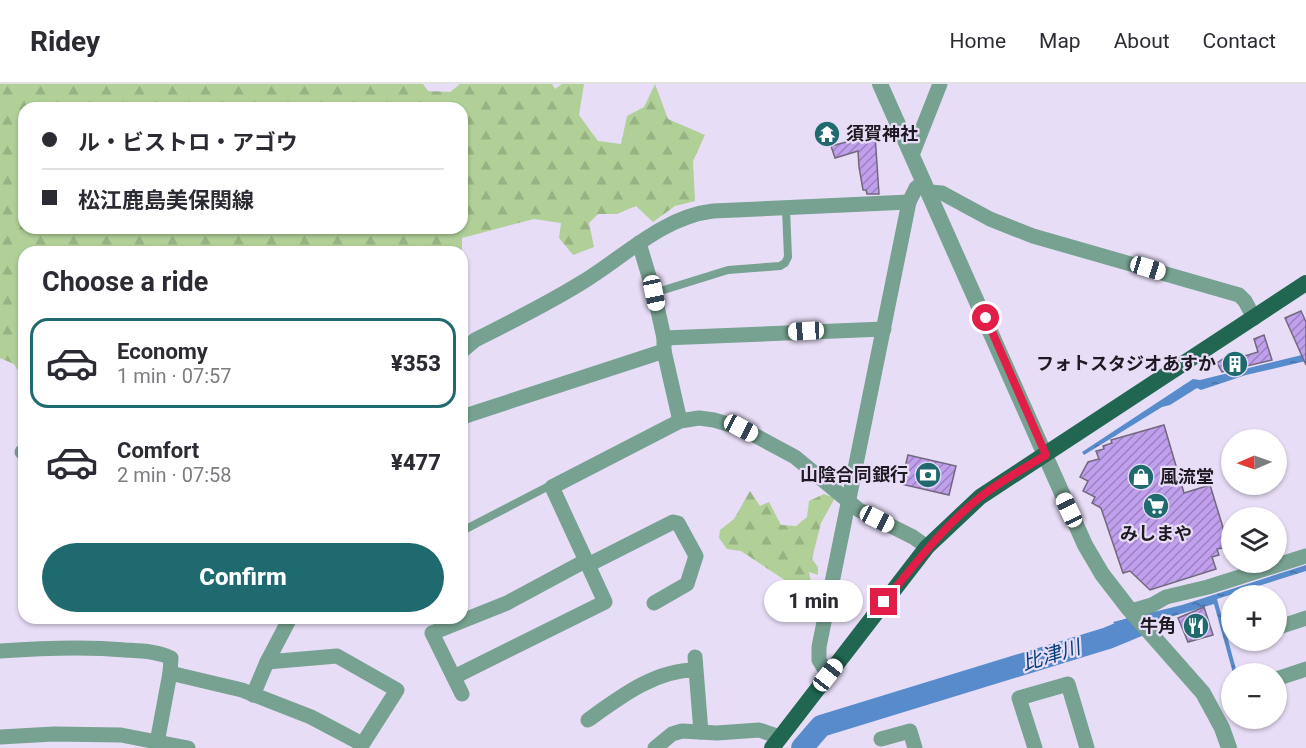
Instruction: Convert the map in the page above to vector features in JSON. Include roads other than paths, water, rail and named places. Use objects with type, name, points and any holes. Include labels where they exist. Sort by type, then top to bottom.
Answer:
[{"type":"main road","points":[[776,743],[927,547],[980,497],[1306,283]]},
{"type":"street","points":[[880,84],[1085,544],[1102,574],[1131,612],[1203,693],[1222,728],[1229,748]]},
{"type":"street","points":[[912,155],[940,84]]},
{"type":"street","points":[[828,675],[819,660],[819,647],[909,201],[916,188],[927,187],[942,193],[990,219],[1033,236],[1239,295],[1254,318]]},
{"type":"street","points":[[468,345],[475,339],[581,283],[639,243],[678,219],[689,215],[713,211],[909,201]]},
{"type":"street","points":[[639,243],[654,293],[680,422]]},
{"type":"street","points":[[468,415],[664,345],[884,328]]},
{"type":"street","points":[[454,677],[605,602],[552,487],[680,422],[699,418],[741,428],[795,457],[859,510],[913,537],[927,547]]},
{"type":"street","points":[[468,619],[507,603],[673,522],[678,523],[696,556],[687,584],[654,603]]},
{"type":"street","points":[[1131,612],[1152,605],[1166,597],[1208,587],[1306,556]]},
{"type":"street","points":[[1287,624],[1306,618]]},
{"type":"street","points":[[253,695],[287,624]]},
{"type":"street","points":[[454,624],[432,633],[462,694]]},
{"type":"street","points":[[0,651],[57,646],[98,647],[160,653],[171,658],[157,745]]},
{"type":"street","points":[[170,674],[218,684],[253,695],[310,717],[361,746],[397,690],[337,656],[267,662]]},
{"type":"street","points":[[588,720],[632,689],[695,663],[701,732]]},
{"type":"street","points":[[1287,675],[1306,669]]},
{"type":"street","points":[[1035,748],[1018,698],[1068,684],[1087,748]]},
{"type":"street","points":[[655,748],[672,734],[682,731],[717,733],[759,730],[776,743]]},
{"type":"street","points":[[881,739],[910,731],[915,748]]},
{"type":"street","points":[[0,737],[121,735],[157,745],[188,748]]},
{"type":"lane","points":[[654,293],[728,270],[780,266],[785,263],[788,257],[786,209]]},
{"type":"lane","points":[[468,528],[547,487],[552,487]]},
{"type":"water","points":[[1306,354],[1306,361],[1246,375],[1201,390],[1197,388],[1084,455],[1082,452],[1193,379],[1200,380]]},
{"type":"water","points":[[1306,565],[1306,571],[1262,585],[1244,585],[1287,573]]},
{"type":"water","points":[[1221,592],[1221,598],[1217,599],[1221,614],[1221,629],[1214,604],[1157,621],[1123,635],[1113,622],[1182,605]]},
{"type":"water","points":[[1227,651],[1231,651],[1234,663],[1230,663]]},
{"type":"waterway","name":"比津川","points":[[802,748],[821,726],[1108,638],[1149,621]]},
{"type":"place","name":"須賀神社","points":[[827,134]]},
{"type":"place","name":"フォトスタジオあすか","points":[[1235,364]]},
{"type":"place","name":"山陰合同銀行","points":[[928,475]]},
{"type":"place","name":"風流堂","points":[[1141,477]]},
{"type":"place","name":"みしまや","points":[[1156,506]]},
{"type":"place","name":"牛角","points":[[1196,626]]}]
